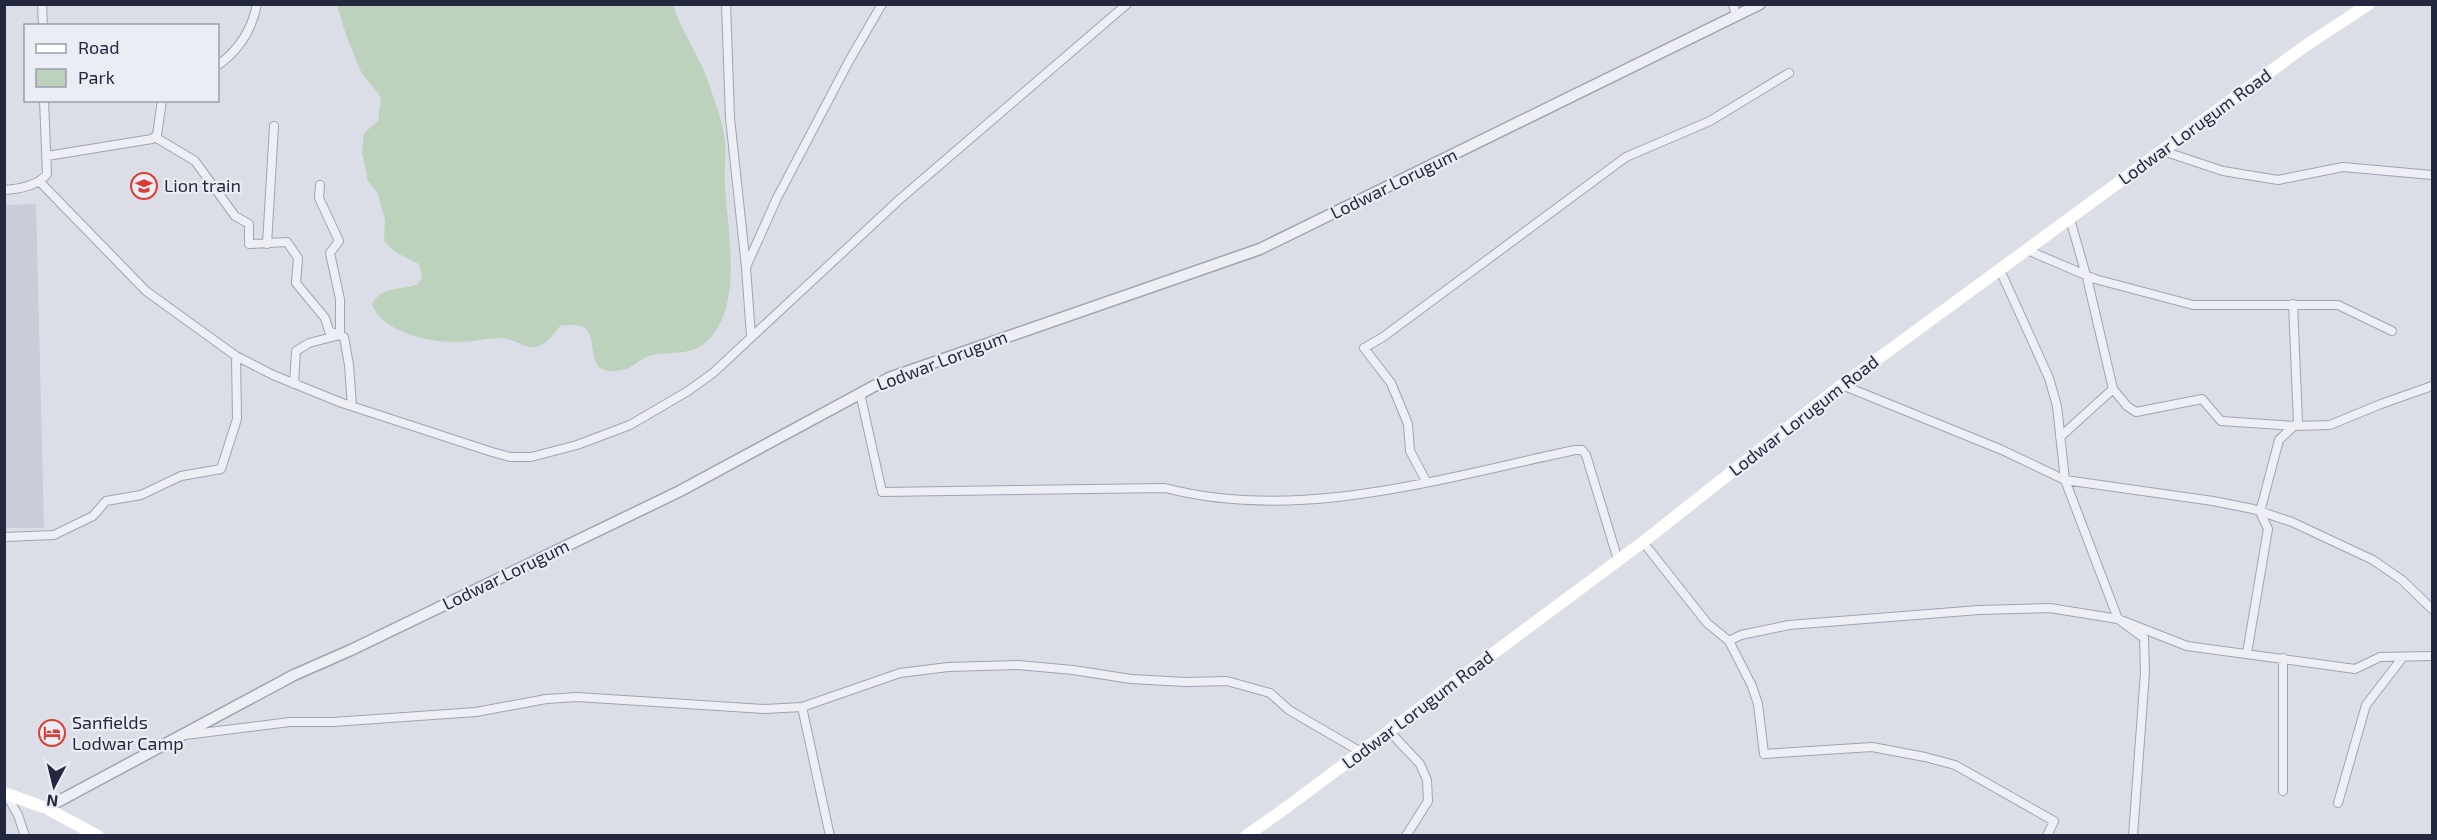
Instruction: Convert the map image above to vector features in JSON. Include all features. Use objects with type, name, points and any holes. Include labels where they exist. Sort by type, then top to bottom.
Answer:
[{"type":"main road","name":"Lodwar Lorugum Road","points":[[1246,836],[1643,542],[1842,385],[2305,46],[2369,4]]},
{"type":"main road","points":[[5,793],[46,808],[98,836]]},
{"type":"street","points":[[42,4],[43,24]]},
{"type":"street","points":[[219,64],[246,35],[254,18],[257,4]]},
{"type":"street","points":[[726,4],[730,118],[751,336]]},
{"type":"street","points":[[746,267],[783,188],[849,61],[882,4]]},
{"type":"street","points":[[39,182],[146,291],[236,356],[294,384],[352,406],[510,458],[531,457],[577,445],[630,425],[713,373],[900,199],[1127,4]]},
{"type":"street","name":"Lodwar Lorugum","points":[[46,808],[294,675],[351,650],[680,491],[860,393],[922,365],[1268,246],[1735,10],[1760,4]]},
{"type":"street","points":[[1426,481],[1410,451],[1408,424],[1391,383],[1364,348],[1383,337],[1626,157],[1710,121],[1789,73]]},
{"type":"street","points":[[4,190],[39,182],[47,174],[44,102]]},
{"type":"street","points":[[155,137],[162,102]]},
{"type":"street","points":[[267,244],[274,126]]},
{"type":"street","points":[[47,156],[117,146],[155,137],[195,161],[236,216],[249,224],[249,244],[287,242],[298,258],[296,283],[325,318],[329,331],[344,337],[352,406]]},
{"type":"street","points":[[2163,151],[2223,171],[2278,180],[2343,167],[2433,175]]},
{"type":"street","points":[[320,185],[318,198],[339,241],[330,253],[340,298],[340,335]]},
{"type":"street","points":[[2070,219],[2113,388],[2127,406],[2136,412],[2202,399],[2221,421],[2294,426],[2330,425],[2433,386]]},
{"type":"street","points":[[2028,250],[2086,275],[2193,305],[2338,305],[2392,331]]},
{"type":"street","points":[[2000,270],[2049,378],[2056,406],[2065,480],[2118,619],[2144,638],[2145,672],[2133,836]]},
{"type":"street","points":[[2247,653],[2268,529],[2260,512],[2279,440],[2298,422],[2293,304]]},
{"type":"street","points":[[294,384],[296,351],[309,343],[340,335]]},
{"type":"street","points":[[4,537],[54,535],[93,516],[106,501],[141,495],[182,476],[221,469],[237,419],[236,356]]},
{"type":"street","points":[[1842,385],[2002,450],[2065,480],[2212,501],[2292,522],[2373,560],[2402,580],[2433,609]]},
{"type":"street","points":[[2060,437],[2113,388]]},
{"type":"street","points":[[860,393],[882,492],[1165,488],[1191,495],[1244,502],[1263,502],[1366,494],[1582,450],[1586,455],[1618,560]]},
{"type":"street","points":[[1643,542],[1707,623],[1729,641],[1752,686],[1758,704],[1764,754],[1872,747],[1955,765],[2054,821],[2047,836]]},
{"type":"street","points":[[1729,641],[1741,635],[1789,625],[1979,610],[2050,608],[2118,619],[2187,646],[2355,669],[2380,657],[2433,656]]},
{"type":"street","points":[[2338,803],[2366,705],[2403,657]]},
{"type":"street","points":[[2283,658],[2283,791]]},
{"type":"street","points":[[177,736],[290,722],[333,722],[476,712],[546,699],[577,696],[755,709],[802,707],[900,673],[948,667],[1018,665],[1073,670],[1131,679],[1186,682],[1227,681],[1270,693],[1289,710],[1361,752]]},
{"type":"street","points":[[802,707],[830,836]]},
{"type":"street","points":[[1389,731],[1420,764],[1426,780],[1428,801],[1406,836]]},
{"type":"street","points":[[5,793],[18,815],[25,836]]},
{"type":"shaded area","points":[[36,204],[44,528],[5,528],[5,205]]},
{"type":"green space","points":[[337,5],[673,5],[706,76],[720,117],[725,141],[725,185],[731,268],[729,290],[725,310],[717,328],[705,343],[685,352],[649,356],[626,369],[609,371],[596,363],[588,332],[577,325],[560,326],[547,341],[540,346],[531,347],[501,338],[464,342],[425,339],[398,330],[387,323],[372,304],[376,298],[392,289],[418,284],[422,277],[419,264],[395,252],[384,241],[385,220],[378,194],[368,181],[362,152],[364,133],[378,121],[381,99],[362,74]]},
{"type":"place","name":"Lion train","points":[[144,186]]},
{"type":"place","name":"Sanfields Lodwar Camp","points":[[52,733]]}]
